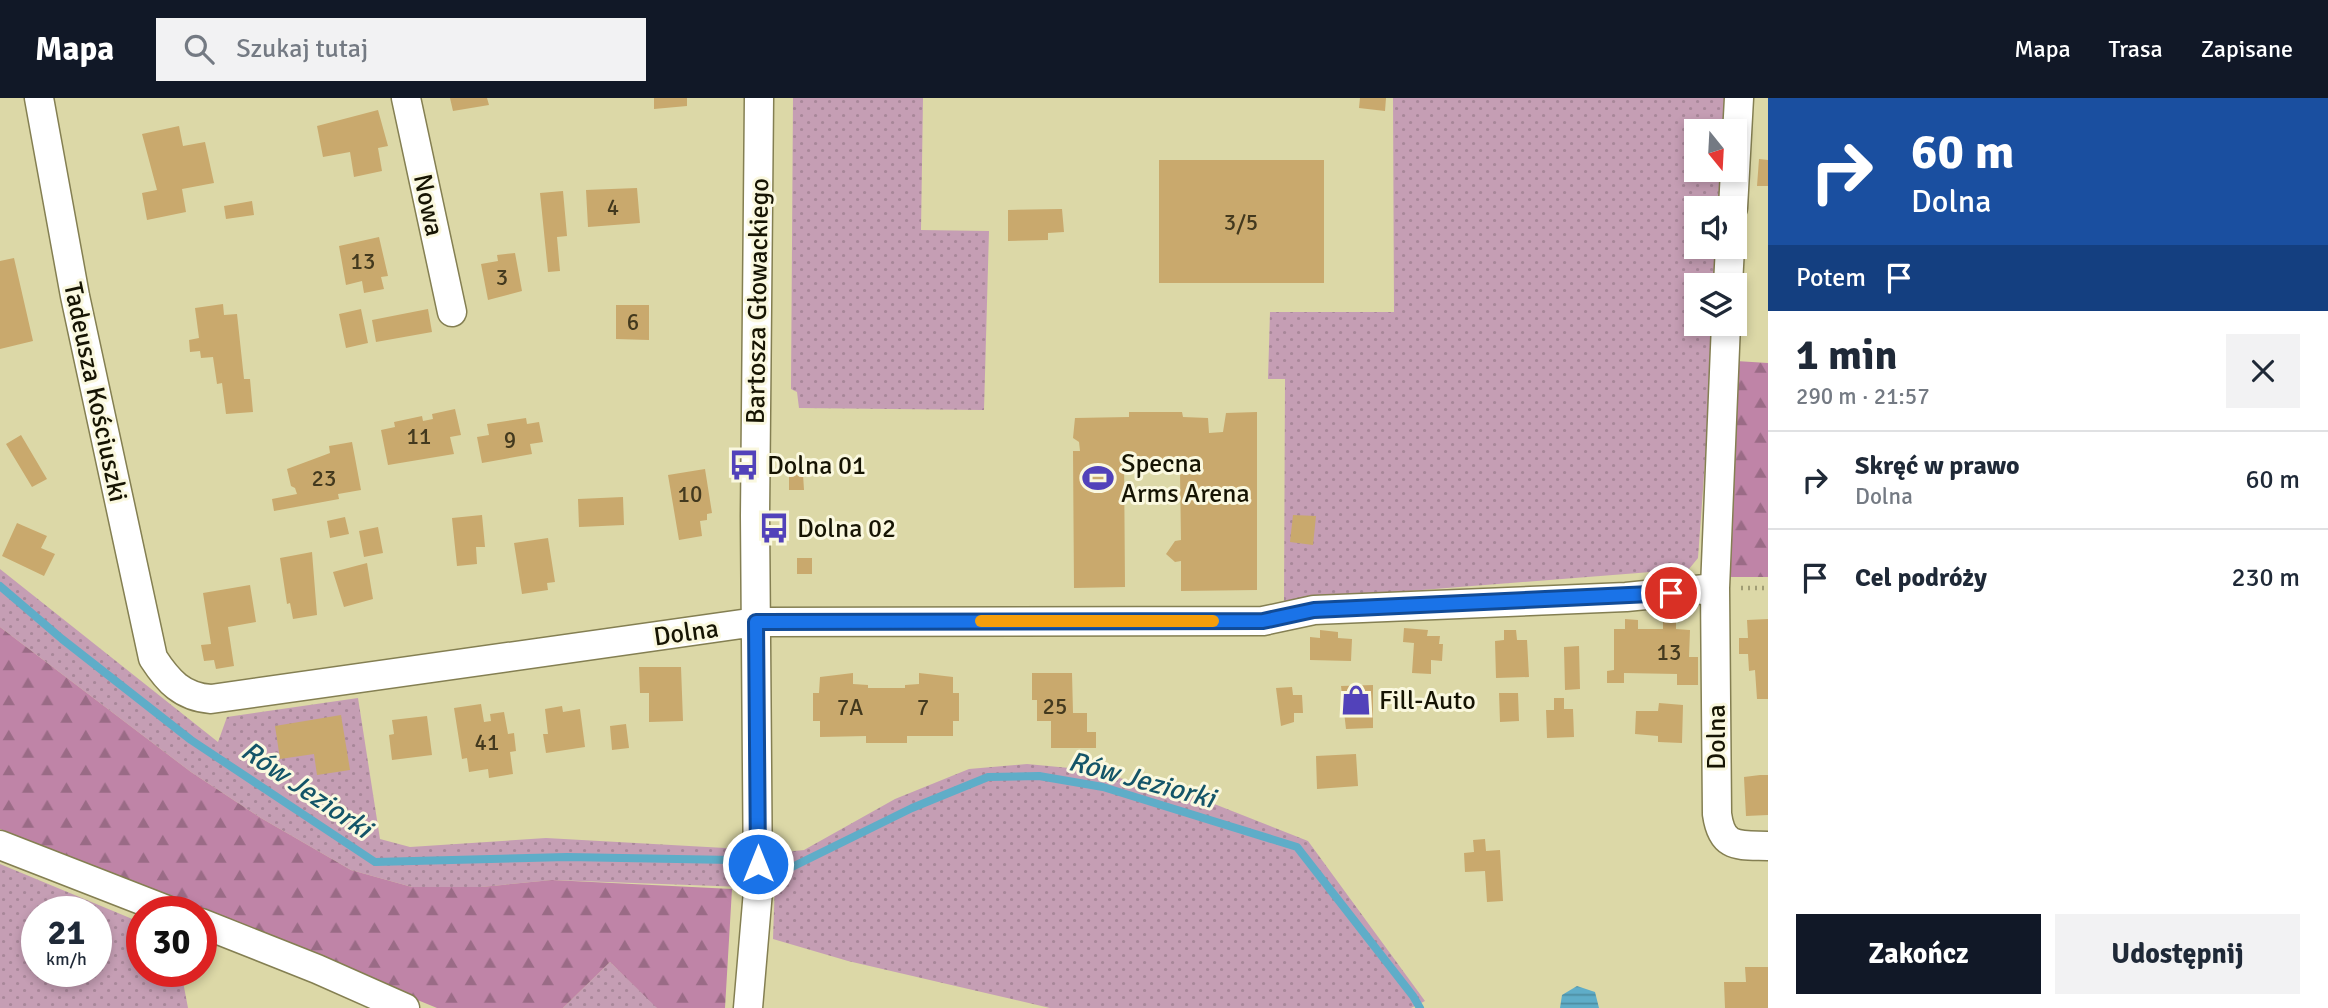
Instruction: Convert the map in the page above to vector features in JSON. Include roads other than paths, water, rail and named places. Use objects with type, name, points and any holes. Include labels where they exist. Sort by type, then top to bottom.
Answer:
[{"type":"street","name":"Tadeusza Kościuszki","points":[[38,98],[75,296],[153,659],[169,681]]},
{"type":"street","name":"Nowa","points":[[406,98],[452,312]]},
{"type":"street","name":"Bartosza Głowackiego","points":[[748,1008],[758,891],[756,622],[759,98]]},
{"type":"street","points":[[1734,196],[1739,98]]},
{"type":"street","name":"Dolna","points":[[1726,336],[1716,589],[1719,830],[1735,845],[1768,846]]},
{"type":"street","name":"Dolna","points":[[169,681],[196,698],[211,699],[756,622],[1263,621],[1314,610],[1626,597],[1716,589]]},
{"type":"street","points":[[0,845],[131,896]]},
{"type":"street","points":[[217,930],[405,1008]]},
{"type":"water","points":[[1577,986],[1595,992],[1599,1008],[1560,1008],[1562,995]]},
{"type":"waterway","name":"Rów Jeziorki","points":[[0,586],[62,639],[191,740],[375,862],[567,857],[732,860]]},
{"type":"waterway","name":"Rów Jeziorki","points":[[790,868],[912,808],[988,777],[1039,776],[1103,787],[1297,847],[1420,1008]]},
{"type":"place","name":"Dolna 01","points":[[744,465]]},
{"type":"place","name":"Specna Arms Arena","points":[[1098,478]]},
{"type":"place","name":"Dolna 02","points":[[774,528]]},
{"type":"place","name":"Fill-Auto","points":[[1356,700]]}]
